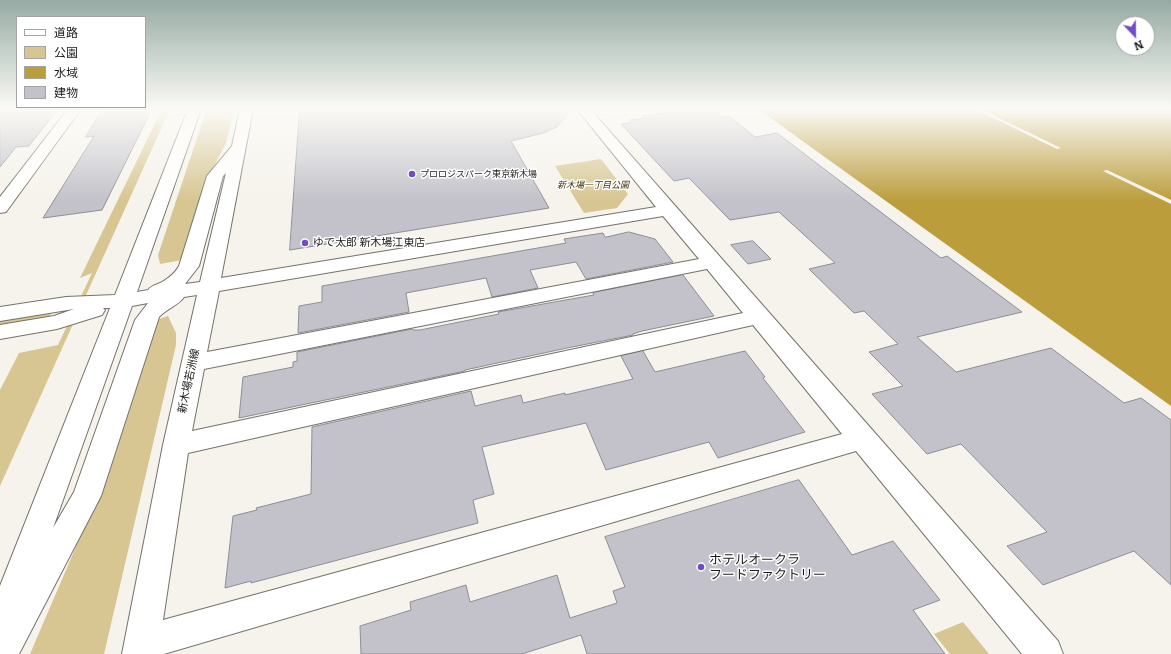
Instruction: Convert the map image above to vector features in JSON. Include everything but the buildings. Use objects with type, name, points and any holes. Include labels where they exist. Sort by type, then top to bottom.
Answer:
[{"type":"street","points":[[0,208],[52,140]]},
{"type":"street","points":[[0,629],[183,140]]},
{"type":"street","name":"新木場若洲線","points":[[141,649],[176,445],[240,140]]},
{"type":"street","points":[[608,140],[1045,654]]},
{"type":"street","points":[[0,332],[57,322],[165,289],[176,282],[185,274],[189,266],[215,176],[239,144]]},
{"type":"street","points":[[0,314],[66,303],[122,302],[209,286],[667,210]]},
{"type":"street","points":[[193,364],[712,262]]},
{"type":"street","points":[[0,652],[87,496],[137,342],[151,310],[161,302],[172,297],[209,286]]},
{"type":"street","points":[[176,445],[758,317]]},
{"type":"street","points":[[141,649],[863,439]]},
{"type":"green space","points":[[147,140],[156,140],[0,486],[0,390],[19,353],[58,345],[92,273],[80,278]]},
{"type":"green space","points":[[196,140],[227,140],[204,186],[182,260],[160,264],[158,255]]},
{"type":"green space","name":"新木場一丁目公園","points":[[601,159],[628,194],[617,208],[584,213],[555,166]]},
{"type":"green space","points":[[52,312],[49,317],[0,326],[0,320]]},
{"type":"green space","points":[[168,316],[176,333],[176,345],[104,654],[30,654],[96,500],[156,320]]},
{"type":"green space","points":[[963,622],[989,654],[950,654],[934,634]]},
{"type":"water","points":[[800,140],[1171,140],[1171,406]]},
{"type":"pier","points":[[1038,140],[1043,140],[1061,148],[1057,149]]},
{"type":"pier","points":[[1107,170],[1171,200],[1171,204],[1103,171]]},
{"type":"place","name":"プロロジスパーク東京新木場","points":[[412,174]]},
{"type":"place","name":"ゆで太郎 新木場江東店","points":[[305,243]]},
{"type":"place","name":"ホテルオークラ フードファクトリー","points":[[701,567]]}]
